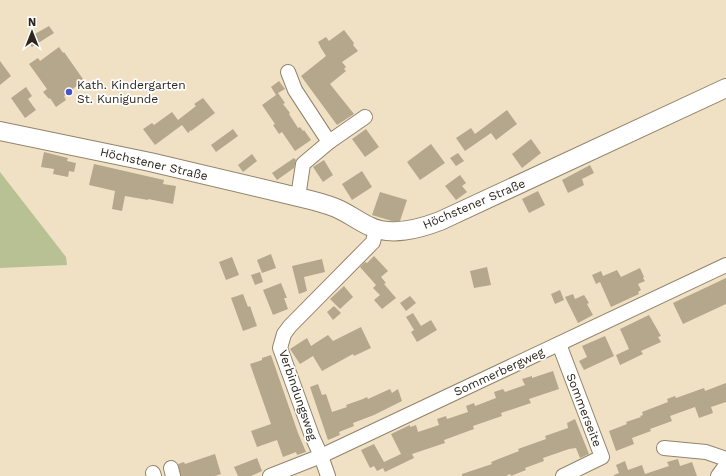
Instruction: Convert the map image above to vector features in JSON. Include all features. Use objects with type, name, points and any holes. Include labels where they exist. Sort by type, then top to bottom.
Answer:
[{"type":"main road","name":"Höchstener Straße","points":[[0,131],[150,162],[298,197],[336,208],[369,227],[387,231],[401,231],[440,221],[726,88]]},
{"type":"street","points":[[288,72],[295,90],[329,142]]},
{"type":"street","points":[[298,197],[303,164],[329,142],[365,117]]},
{"type":"street","name":"Verbindungsweg","points":[[328,476],[280,348],[284,334],[290,326],[373,242],[376,229]]},
{"type":"street","name":"Sommerbergweg","points":[[270,476],[321,456],[726,265]]},
{"type":"street","name":"Sommerseite","points":[[559,344],[602,458],[563,476]]},
{"type":"street","points":[[664,448],[706,452],[726,459]]},
{"type":"street","points":[[718,476],[726,465]]},
{"type":"green space","points":[[0,172],[66,257],[67,265],[0,268]]},
{"type":"building","points":[[49,26],[54,33],[32,47],[26,39]]},
{"type":"building","points":[[344,30],[358,51],[342,62],[346,67],[344,69],[346,71],[330,84],[354,114],[337,125],[301,76],[326,56],[318,42],[326,37],[329,41]]},
{"type":"building","points":[[59,47],[83,79],[64,96],[66,100],[56,107],[50,98],[49,99],[43,92],[47,89],[29,64],[38,58],[40,61]]},
{"type":"building","points":[[0,61],[11,76],[0,85]]},
{"type":"building","points":[[279,81],[285,89],[278,93],[285,103],[283,104],[298,128],[300,127],[303,131],[304,130],[311,140],[295,151],[282,132],[279,134],[273,125],[275,124],[262,105],[276,95],[271,87]]},
{"type":"building","points":[[26,87],[32,96],[28,99],[36,110],[25,118],[11,98]]},
{"type":"building","points":[[203,98],[215,113],[188,133],[182,125],[155,145],[143,129],[152,123],[154,125],[172,112],[178,120],[196,106],[194,104]]},
{"type":"building","points":[[507,110],[517,124],[496,140],[491,133],[465,151],[456,138],[471,128],[475,134]]},
{"type":"building","points":[[233,129],[238,136],[216,152],[211,145]]},
{"type":"building","points":[[366,129],[379,147],[365,157],[352,139]]},
{"type":"building","points":[[531,139],[541,153],[522,168],[512,154]]},
{"type":"building","points":[[431,144],[445,163],[420,180],[407,162]]},
{"type":"building","points":[[44,152],[68,158],[67,161],[76,163],[74,172],[69,171],[68,177],[53,174],[54,169],[41,167]]},
{"type":"building","points":[[458,153],[464,161],[456,166],[450,158]]},
{"type":"building","points":[[252,154],[257,161],[243,172],[238,165]]},
{"type":"building","points":[[294,158],[296,160],[294,168],[277,180],[272,173]]},
{"type":"building","points":[[324,160],[333,175],[323,182],[313,167]]},
{"type":"building","points":[[94,164],[164,180],[163,184],[176,186],[173,204],[125,196],[122,211],[112,209],[115,191],[89,185]]},
{"type":"building","points":[[590,165],[594,173],[582,179],[584,185],[568,193],[562,180]]},
{"type":"building","points":[[362,171],[372,187],[352,200],[342,184]]},
{"type":"building","points":[[460,175],[466,183],[462,186],[467,192],[456,200],[445,186]]},
{"type":"building","points":[[538,191],[545,205],[529,213],[522,199]]},
{"type":"building","points":[[380,192],[407,200],[400,221],[392,221],[372,215]]},
{"type":"building","points":[[271,254],[276,268],[262,273],[257,260]]},
{"type":"building","points":[[374,256],[388,271],[381,277],[386,283],[384,284],[396,298],[382,309],[374,300],[380,295],[373,288],[376,285],[360,267]]},
{"type":"building","points":[[232,257],[239,275],[226,280],[219,262]]},
{"type":"building","points":[[322,259],[325,272],[304,277],[307,291],[299,294],[292,266]]},
{"type":"building","points":[[487,267],[491,285],[474,288],[470,271]]},
{"type":"building","points":[[640,268],[645,281],[638,284],[641,290],[638,292],[639,294],[611,307],[600,282],[596,284],[592,275],[601,271],[603,276],[617,270],[621,277]]},
{"type":"building","points":[[260,272],[263,282],[255,285],[251,275]]},
{"type":"building","points":[[726,278],[726,304],[683,324],[673,303]]},
{"type":"building","points":[[281,283],[287,298],[284,298],[288,309],[273,315],[263,290]]},
{"type":"building","points":[[344,286],[353,297],[340,309],[330,299]]},
{"type":"building","points":[[560,290],[564,300],[555,304],[551,294]]},
{"type":"building","points":[[243,294],[248,307],[250,306],[257,326],[243,331],[231,298]]},
{"type":"building","points":[[573,294],[575,299],[584,295],[589,303],[587,304],[593,315],[578,323],[565,297]]},
{"type":"building","points":[[410,296],[416,303],[406,311],[400,303]]},
{"type":"building","points":[[334,306],[341,313],[333,320],[327,312]]},
{"type":"building","points":[[413,313],[421,326],[431,320],[437,330],[417,342],[411,332],[414,330],[406,317]]},
{"type":"building","points":[[649,315],[661,336],[658,337],[661,342],[641,351],[643,354],[620,365],[616,355],[629,349],[620,329]]},
{"type":"building","points":[[361,327],[371,348],[354,356],[353,354],[322,371],[313,356],[300,364],[290,349],[307,338],[311,346],[328,335],[333,341]]},
{"type":"building","points":[[605,336],[614,356],[584,370],[579,361],[587,357],[582,346]]},
{"type":"building","points":[[271,355],[306,452],[297,455],[296,452],[283,457],[277,440],[257,447],[251,431],[271,424],[250,364]]},
{"type":"building","points":[[553,371],[559,389],[529,399],[531,403],[501,413],[502,416],[473,426],[474,429],[444,440],[445,443],[412,454],[414,458],[385,472],[383,468],[377,471],[374,466],[370,468],[361,450],[374,444],[384,462],[401,454],[391,434],[410,425],[410,427],[416,425],[418,432],[439,425],[437,419],[446,416],[447,419],[468,412],[466,406],[474,403],[475,406],[496,398],[494,392],[503,389],[505,392],[525,385],[522,379],[532,376],[532,378]]},
{"type":"building","points":[[726,383],[726,402],[711,407],[713,413],[699,418],[695,407],[670,416],[672,421],[650,429],[651,431],[632,438],[634,444],[616,451],[609,431],[627,424],[626,422],[641,417],[640,416],[643,415],[642,412],[668,402],[667,399],[675,396],[676,398],[704,388],[705,391]]},
{"type":"building","points":[[318,384],[322,395],[326,394],[332,412],[347,407],[346,405],[367,397],[368,399],[390,389],[392,393],[398,389],[402,401],[374,415],[353,423],[354,426],[339,432],[340,435],[328,440],[310,387]]},
{"type":"building","points":[[575,419],[589,454],[580,458],[576,448],[569,449],[543,458],[544,461],[525,468],[526,470],[511,476],[510,474],[506,476],[462,476],[462,474],[492,464],[491,462],[519,451],[518,449],[546,439],[545,436],[568,428],[567,423]]},
{"type":"building","points":[[215,454],[221,474],[215,476],[181,476],[178,464],[184,462],[185,464]]},
{"type":"building","points":[[257,458],[262,471],[251,476],[238,476],[234,467]]},
{"type":"building","points":[[678,459],[680,466],[692,462],[697,476],[614,476],[619,473],[616,465],[625,461],[628,470],[642,465],[645,474],[669,466],[667,462]]},
{"type":"place","name":"Kath. Kindergarten St. Kunigunde","points":[[69,92]]}]
